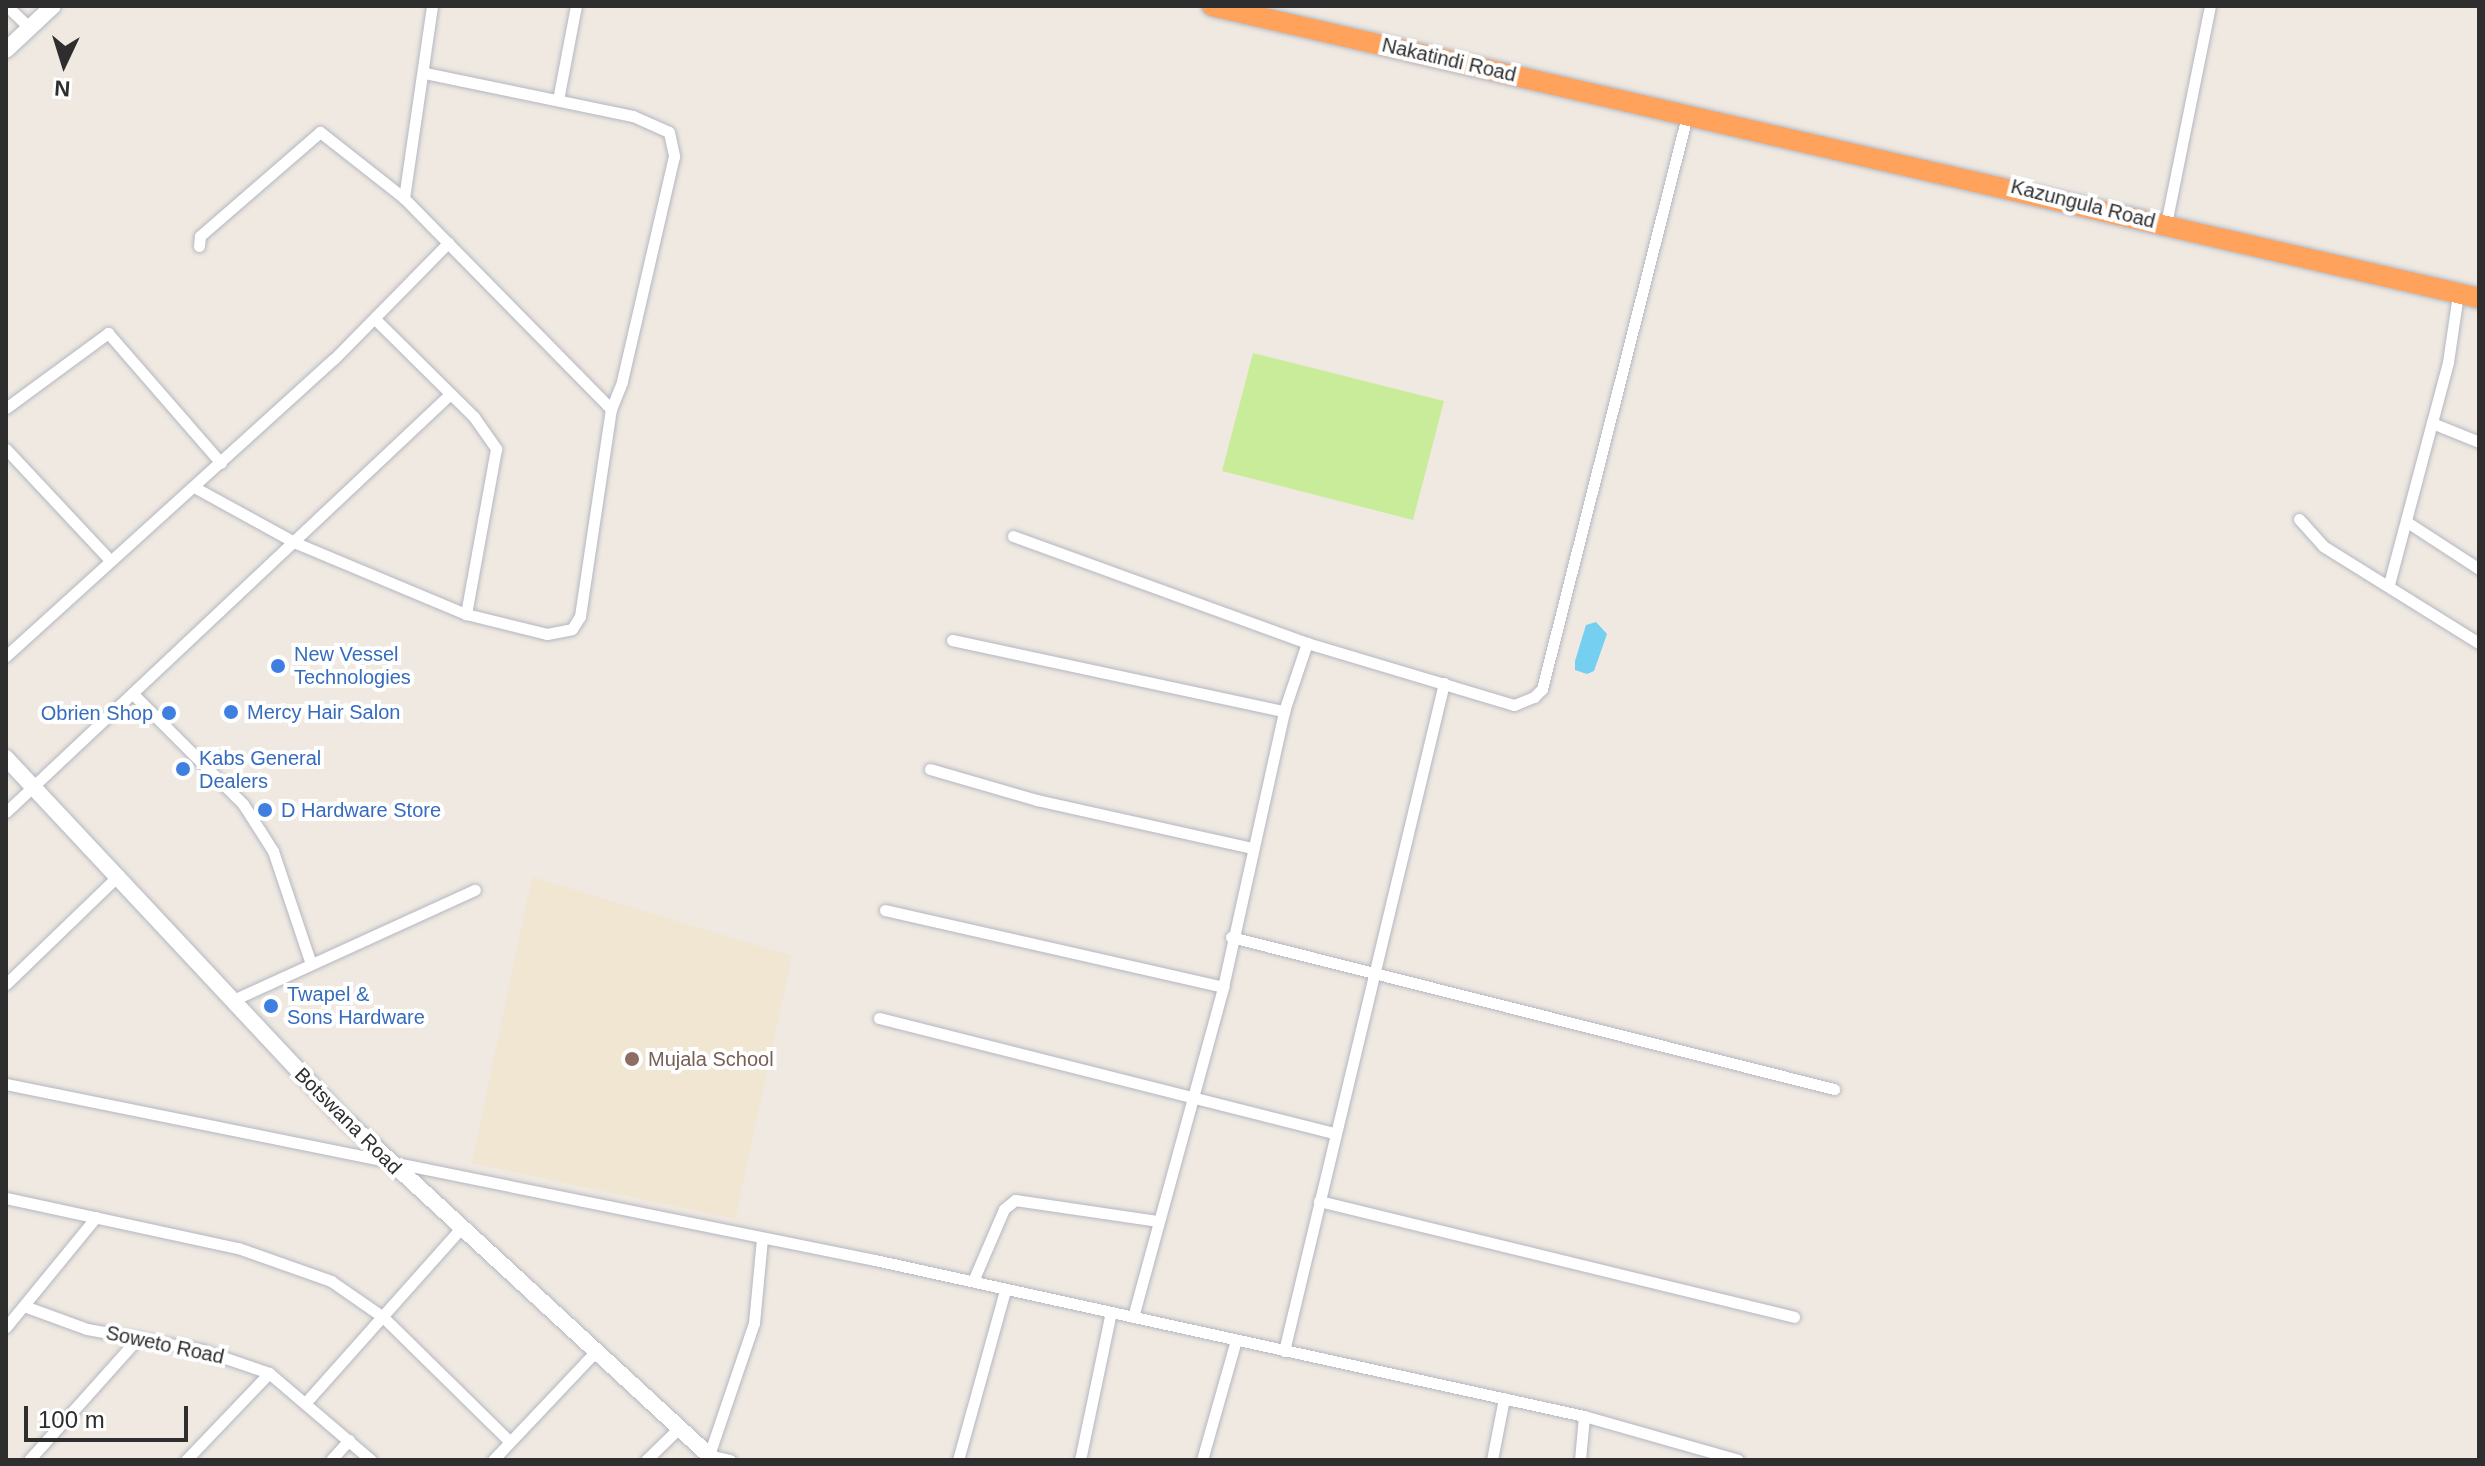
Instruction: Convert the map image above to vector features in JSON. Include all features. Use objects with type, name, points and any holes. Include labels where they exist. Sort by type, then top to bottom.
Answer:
[{"type":"highway","name":"Nakatindi Road","points":[[1212,6],[1687,116]]},
{"type":"highway","name":"Kazungula Road","points":[[1687,116],[2479,298]]},
{"type":"street","points":[[7,6],[31,29]]},
{"type":"street","points":[[6,50],[53,6]]},
{"type":"street","points":[[404,198],[425,73],[432,6]]},
{"type":"street","points":[[558,100],[576,6]]},
{"type":"street","points":[[2166,224],[2210,6]]},
{"type":"street","points":[[194,487],[296,543],[466,614],[547,634],[572,629],[580,616],[611,409],[622,382],[674,156],[669,132],[633,116],[425,73]]},
{"type":"street","points":[[1013,536],[1307,643],[1514,705],[1542,689],[1687,116]]},
{"type":"street","points":[[199,246],[200,236],[320,132],[404,198],[611,409]]},
{"type":"street","points":[[6,656],[221,463],[375,319],[448,243]]},
{"type":"street","points":[[2389,584],[2432,423],[2458,294]]},
{"type":"street","points":[[375,319],[450,394],[496,449],[466,614]]},
{"type":"street","points":[[6,408],[108,333],[221,463]]},
{"type":"street","points":[[6,812],[135,696],[450,394]]},
{"type":"street","points":[[2432,423],[2479,442]]},
{"type":"street","points":[[6,449],[110,560]]},
{"type":"street","points":[[2299,519],[2323,546],[2389,584],[2479,643]]},
{"type":"street","points":[[2407,522],[2479,569]]},
{"type":"street","points":[[952,640],[1284,711]]},
{"type":"street","points":[[1133,1317],[1191,1095],[1223,987],[1231,937],[1284,711],[1307,643]]},
{"type":"street","points":[[1284,1351],[1335,1133],[1378,972],[1444,683]]},
{"type":"street","points":[[135,696],[243,804],[273,851],[310,961]]},
{"type":"street","name":"Botswana Road","points":[[6,758],[119,875],[231,1001],[384,1158],[711,1458]]},
{"type":"street","points":[[930,769],[1037,800],[1252,848]]},
{"type":"street","points":[[6,984],[119,875]]},
{"type":"street","points":[[231,1001],[310,961],[475,890]]},
{"type":"street","points":[[885,910],[1223,987]]},
{"type":"street","points":[[1231,937],[1834,1089]]},
{"type":"street","points":[[879,1018],[1335,1133]]},
{"type":"street","points":[[6,1084],[384,1158],[973,1281],[1005,1291],[1584,1416],[1697,1454],[1738,1460]]},
{"type":"street","points":[[6,1198],[287,1261],[331,1281],[383,1317],[510,1442]]},
{"type":"street","points":[[973,1281],[1004,1209],[1015,1200],[1158,1221]]},
{"type":"street","points":[[1319,1201],[1794,1317]]},
{"type":"street","points":[[6,1327],[96,1217]]},
{"type":"street","points":[[307,1401],[460,1229]]},
{"type":"street","points":[[730,1460],[711,1458],[715,1423],[748,1345],[762,1238]]},
{"type":"street","points":[[958,1460],[1005,1291]]},
{"type":"street","name":"Soweto Road","points":[[24,1306],[87,1329],[231,1358],[269,1373],[307,1401],[371,1460]]},
{"type":"street","points":[[1080,1460],[1111,1312]]},
{"type":"street","points":[[29,1460],[138,1338]]},
{"type":"street","points":[[1202,1460],[1236,1340]]},
{"type":"street","points":[[493,1460],[596,1351]]},
{"type":"street","points":[[186,1460],[269,1373]]},
{"type":"street","points":[[1492,1460],[1504,1398]]},
{"type":"street","points":[[1580,1460],[1584,1416]]},
{"type":"street","points":[[646,1460],[679,1428]]},
{"type":"street","points":[[331,1460],[349,1440]]},
{"type":"shaded area","name":"Mujala School","points":[[532,877],[792,956],[735,1219],[472,1163]]},
{"type":"green space","points":[[1253,353],[1444,401],[1413,520],[1222,471]]},
{"type":"water","points":[[1596,622],[1607,634],[1594,671],[1587,674],[1575,670],[1575,661],[1586,625]]},
{"type":"place","name":"New Vessel Technologies","points":[[278,666]]},
{"type":"place","name":"Mercy Hair Salon","points":[[231,712]]},
{"type":"place","name":"Obrien Shop","points":[[169,713]]},
{"type":"place","name":"Kabs General Dealers","points":[[183,769]]},
{"type":"place","name":"D Hardware Store","points":[[265,810]]},
{"type":"place","name":"Twapel & Sons Hardware","points":[[271,1006]]},
{"type":"place","name":"Mujala School","points":[[632,1059]]}]
